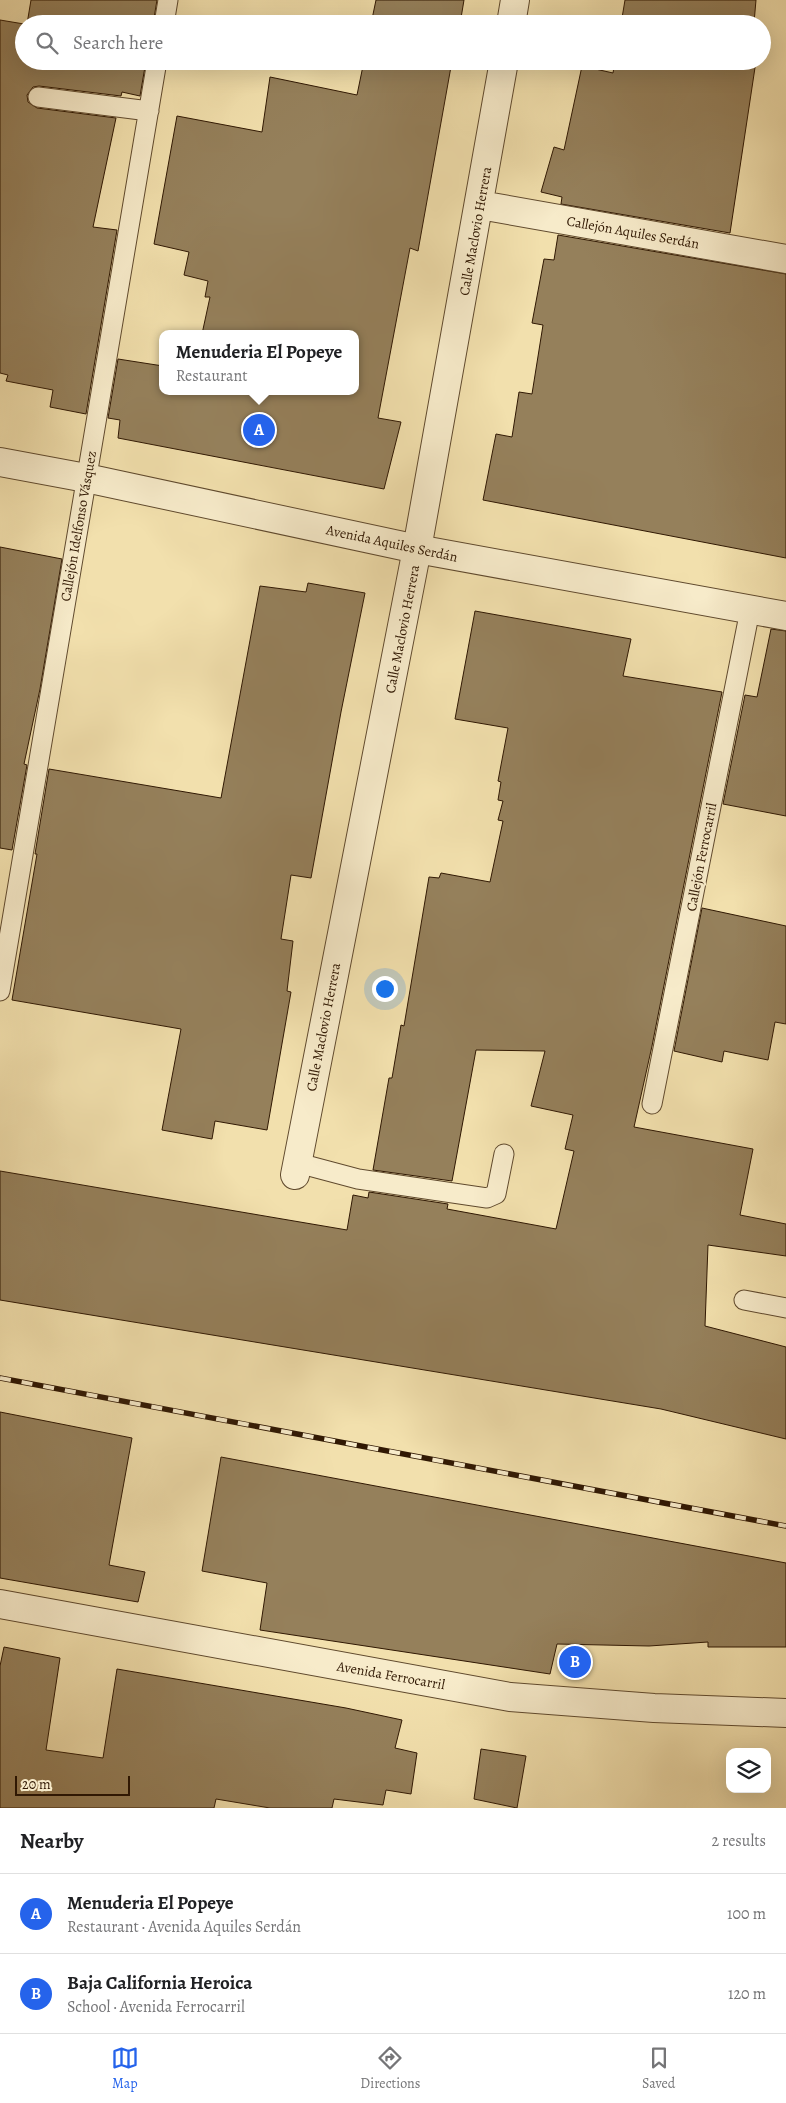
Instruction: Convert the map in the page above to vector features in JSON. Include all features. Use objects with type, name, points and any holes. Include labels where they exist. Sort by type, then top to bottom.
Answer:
[{"type":"street","points":[[512,15],[515,0]]},
{"type":"street","name":"Calle Maclovio Herrera","points":[[297,1169],[307,1108],[418,548],[502,70]]},
{"type":"street","name":"Callejón Aquiles Serdán","points":[[480,205],[786,259]]},
{"type":"street","name":"Avenida Aquiles Serdán","points":[[0,462],[86,478],[418,548],[786,616]]},
{"type":"street","name":"Avenida Ferrocarril","points":[[0,1604],[510,1697],[654,1708],[786,1713]]},
{"type":"lane","points":[[166,15],[168,0]]},
{"type":"lane","name":"Callejón Idelfonso Vásquez","points":[[0,991],[156,70]]},
{"type":"lane","points":[[38,97],[149,111]]},
{"type":"lane","name":"Callejón Ferrocarril","points":[[652,1104],[750,610]]},
{"type":"lane","points":[[297,1169],[487,1198],[496,1194],[504,1154]]},
{"type":"lane","points":[[744,1300],[786,1308]]},
{"type":"building","points":[[31,0],[157,0],[154,15],[28,15]]},
{"type":"building","points":[[376,0],[464,0],[462,15],[373,15]]},
{"type":"building","points":[[625,0],[756,0],[755,15],[622,15]]},
{"type":"building","points":[[0,20],[15,22],[15,70],[144,70],[140,96],[122,92],[121,96],[39,86],[33,87],[27,95],[28,102],[37,108],[116,118],[93,227],[117,230],[86,414],[50,407],[53,390],[6,381],[8,375],[0,373]]},
{"type":"building","points":[[362,70],[450,70],[418,251],[410,248],[378,418],[401,422],[384,489],[118,438],[120,420],[108,418],[118,359],[159,365],[159,395],[359,395],[359,330],[203,330],[210,297],[205,297],[208,281],[184,275],[189,252],[154,244],[177,116],[262,132],[270,77],[357,95]]},
{"type":"building","points":[[581,70],[600,70],[613,73],[614,70],[755,70],[730,233],[561,204],[562,197],[541,192],[554,147],[564,150]]},
{"type":"building","points":[[558,235],[786,274],[786,558],[483,500],[496,434],[512,437],[519,392],[532,394],[543,325],[532,323],[544,259],[554,260]]},
{"type":"building","points":[[0,547],[62,559],[40,689],[24,764],[27,765],[12,850],[0,848]]},
{"type":"building","points":[[308,583],[365,593],[311,878],[291,875],[281,939],[293,941],[287,991],[291,992],[267,1130],[215,1121],[212,1139],[162,1130],[181,1029],[12,1000],[37,854],[35,854],[49,769],[221,798],[260,586],[306,592]]},
{"type":"building","points":[[475,611],[631,639],[623,676],[722,692],[652,1046],[634,1127],[753,1149],[740,1215],[786,1224],[786,1256],[708,1245],[705,1326],[786,1347],[786,1439],[661,1409],[0,1300],[0,1171],[347,1230],[353,1195],[368,1198],[369,1192],[448,1204],[447,1209],[556,1229],[574,1151],[565,1149],[573,1115],[531,1106],[545,1051],[476,1050],[452,1181],[373,1170],[389,1078],[392,1078],[401,1025],[404,1026],[429,877],[439,878],[441,873],[490,882],[503,821],[498,820],[503,801],[498,800],[501,782],[498,781],[508,728],[455,719]]},
{"type":"building","points":[[771,629],[786,631],[786,816],[723,804],[745,695],[757,697]]},
{"type":"building","points":[[702,908],[786,926],[786,1024],[775,1022],[768,1060],[724,1051],[722,1062],[674,1051]]},
{"type":"building","points":[[0,1412],[132,1438],[109,1565],[145,1572],[138,1602],[0,1578]]},
{"type":"building","points":[[221,1457],[786,1563],[786,1647],[708,1647],[708,1642],[649,1646],[557,1644],[550,1674],[260,1630],[267,1583],[202,1571]]},
{"type":"building","points":[[4,1647],[60,1658],[46,1750],[103,1758],[117,1669],[346,1708],[402,1720],[395,1748],[417,1753],[411,1794],[386,1790],[383,1805],[334,1799],[332,1808],[270,1808],[216,1799],[214,1808],[0,1808],[0,1666]]},
{"type":"building","points":[[481,1749],[526,1756],[517,1808],[474,1799]]},
{"type":"railway","points":[[0,1378],[786,1526]]},
{"type":"place","name":"Menuderia El Popeye","points":[[259,430]]},
{"type":"place","name":"Baja California Heroica","points":[[575,1662]]}]
